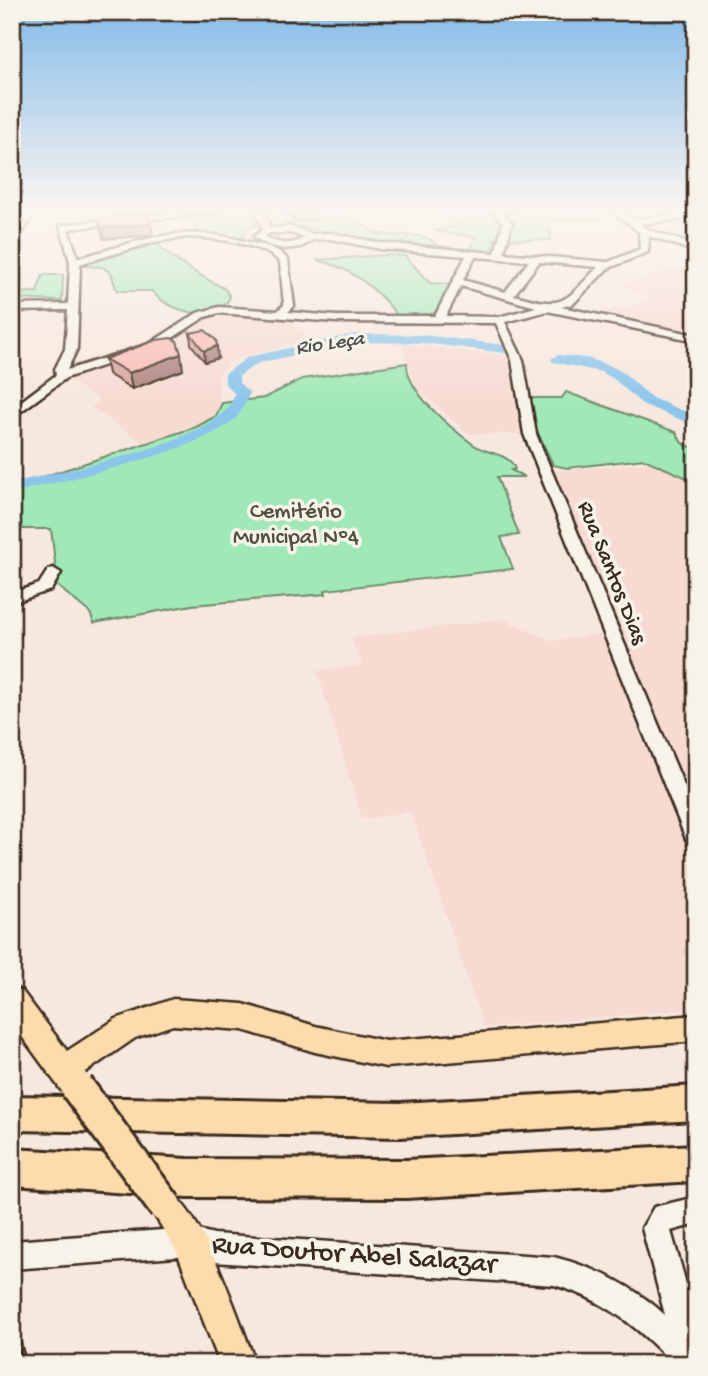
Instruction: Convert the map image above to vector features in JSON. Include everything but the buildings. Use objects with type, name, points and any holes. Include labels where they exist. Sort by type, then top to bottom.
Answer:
[{"type":"highway","points":[[12,1113],[400,1120],[696,1103]]},
{"type":"highway","points":[[12,1167],[188,1178],[406,1179],[696,1163]]},
{"type":"main road","points":[[12,1000],[190,1242],[238,1364]]},
{"type":"main road","points":[[70,1079],[126,1028],[173,1012],[243,1017],[315,1039],[386,1054],[696,1028]]},
{"type":"street","points":[[62,376],[61,369],[71,349],[74,276]]},
{"type":"street","points":[[280,314],[289,306],[286,276]]},
{"type":"street","points":[[438,321],[462,276]]},
{"type":"street","points":[[507,296],[523,276]]},
{"type":"street","points":[[12,414],[62,376],[153,346],[210,312],[229,309],[438,321],[499,320],[569,302],[596,276]]},
{"type":"street","points":[[459,282],[548,308],[696,338]]},
{"type":"street","points":[[12,308],[73,307]]},
{"type":"street","name":"Rua Santos Dias","points":[[499,320],[507,332],[520,369],[530,434],[696,839]]},
{"type":"street","points":[[12,598],[45,587],[52,573]]},
{"type":"street","points":[[673,1343],[680,1315],[656,1228],[664,1217],[696,1210]]},
{"type":"street","name":"Rua Doutor Abel Salazar","points":[[12,1255],[190,1242],[214,1248],[554,1271],[588,1279],[623,1297],[694,1364]]},
{"type":"shaded area","points":[[650,276],[696,276],[696,338],[585,316],[653,300],[621,284]]},
{"type":"shaded area","points":[[229,313],[295,318],[292,326],[304,331],[304,342],[246,355],[227,363],[218,377],[219,408],[212,417],[147,446],[91,407],[98,401],[96,398],[67,379],[153,351],[205,319]]},
{"type":"shaded area","points":[[402,344],[517,357],[521,434],[467,434],[416,387]]},
{"type":"shaded area","points":[[653,463],[696,481],[696,1009],[484,1028],[411,812],[362,819],[317,671],[363,665],[350,638],[503,619],[552,641],[619,632],[551,471]]},
{"type":"green space","points":[[43,276],[63,276],[62,301],[12,299],[12,293],[37,292]]},
{"type":"green space","points":[[112,276],[202,276],[225,289],[230,297],[223,306],[203,313],[179,309],[152,291],[117,291]]},
{"type":"green space","points":[[356,276],[424,276],[430,283],[450,284],[437,314],[397,315],[381,296]]},
{"type":"green space","name":"Cemitério Municipal Nº4","points":[[407,363],[414,386],[443,420],[474,445],[508,460],[515,469],[511,470],[525,477],[497,477],[519,535],[501,537],[513,569],[325,590],[326,594],[192,605],[94,623],[90,613],[54,583],[56,570],[51,529],[23,529],[18,518],[12,514],[12,487],[196,427],[216,416],[222,403],[264,398],[302,379]]},
{"type":"green space","points":[[566,392],[676,432],[682,443],[696,449],[696,482],[644,459],[567,468],[553,465],[528,411],[530,398],[562,398]]},
{"type":"waterway","name":"Rio Leça","points":[[12,488],[155,450],[209,428],[234,411],[243,393],[232,384],[232,374],[253,360],[354,338],[423,339],[513,350]]},
{"type":"waterway","name":"Rio Leça","points":[[558,359],[586,362],[606,369],[619,376],[647,401],[696,422]]}]
